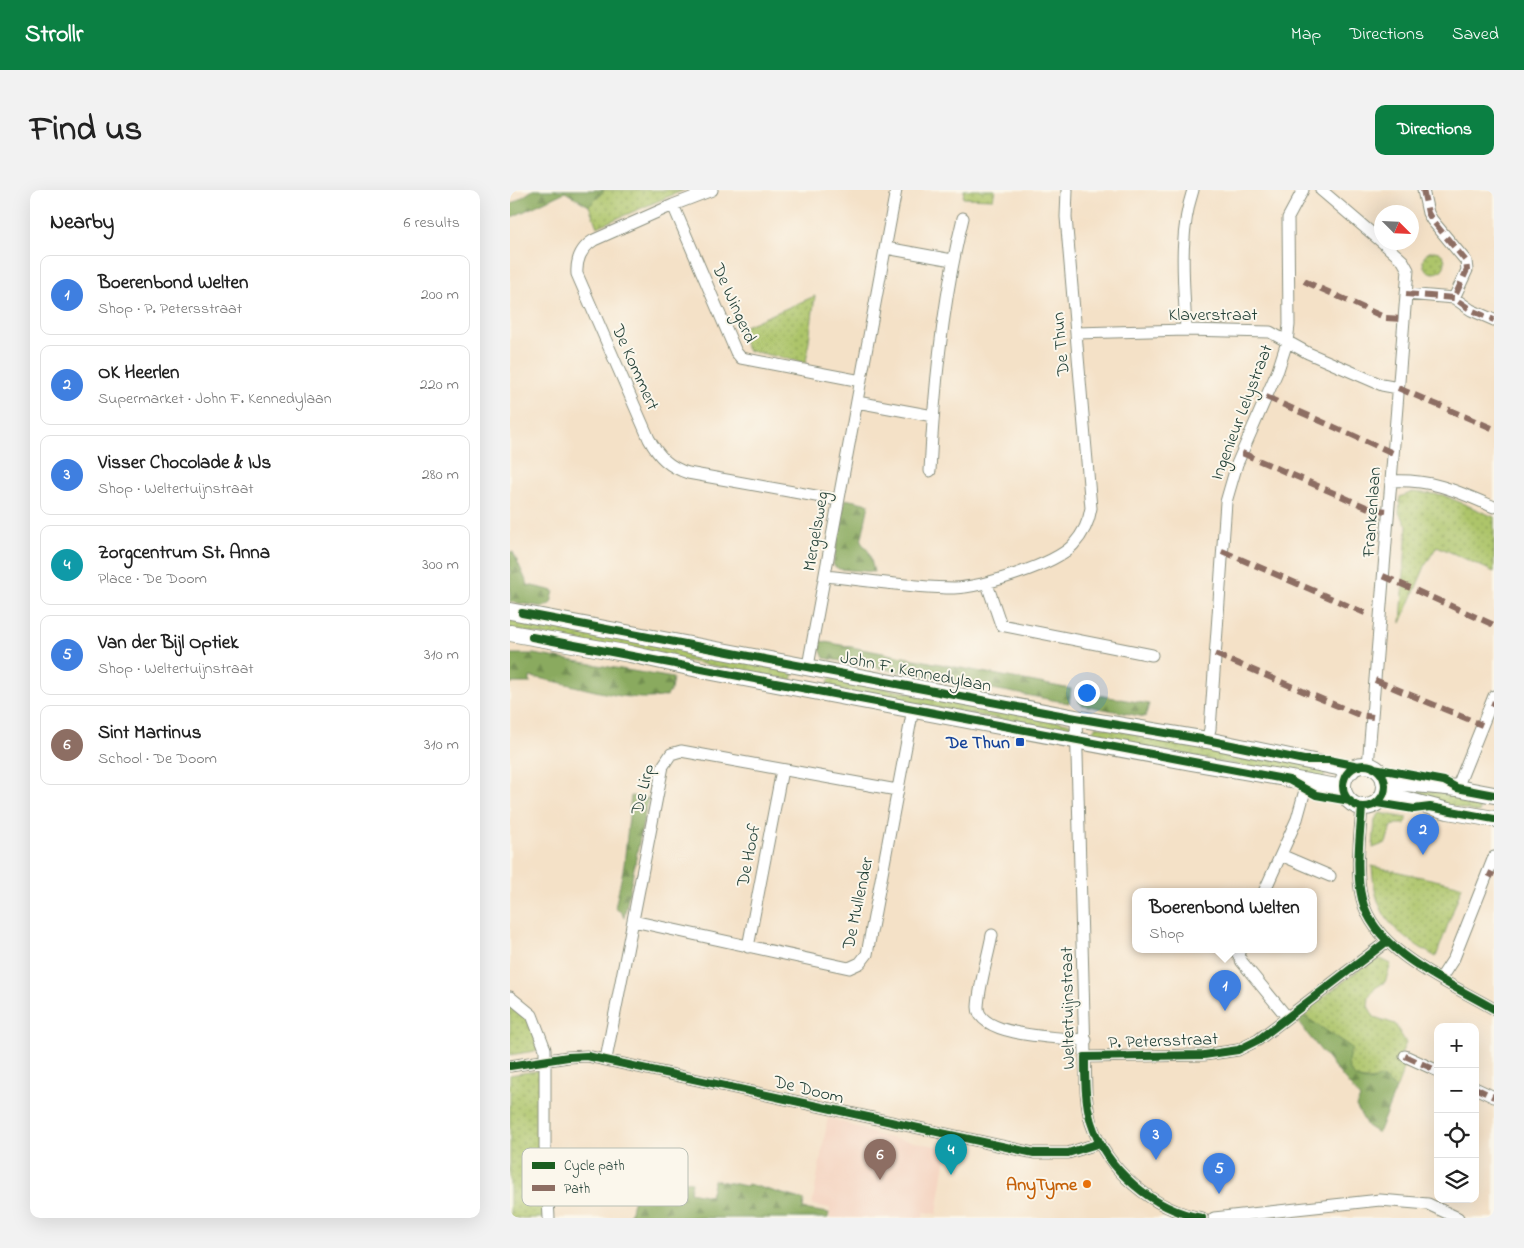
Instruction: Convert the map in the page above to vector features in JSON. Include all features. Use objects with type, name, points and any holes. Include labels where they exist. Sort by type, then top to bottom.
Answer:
[{"type":"street","name":"De Kommert","points":[[712,190],[673,205],[589,243],[581,251],[577,268],[591,307],[657,454],[667,464],[688,473],[838,500]]},
{"type":"street","name":"Mergelsweg","points":[[808,666],[896,190]]},
{"type":"street","name":"De Thun","points":[[825,576],[954,588],[987,584],[1061,555],[1076,541],[1087,523],[1091,508],[1066,217],[1067,190]]},
{"type":"street","points":[[1186,330],[1182,258],[1184,233],[1194,190]]},
{"type":"street","name":"Ingenieur Lelystraat","points":[[1207,740],[1210,729],[1226,502],[1236,464],[1278,370],[1287,342],[1289,325],[1288,218],[1303,190]]},
{"type":"street","points":[[1321,190],[1374,235]]},
{"type":"street","points":[[1423,190],[1428,213],[1432,220],[1466,262],[1467,270],[1454,298]]},
{"type":"street","name":"De Wingerd","points":[[673,205],[736,352],[741,358],[860,381]]},
{"type":"street","points":[[930,470],[933,416],[952,260],[962,218]]},
{"type":"street","points":[[886,248],[952,260]]},
{"type":"street","name":"Frankenlaan","points":[[1360,768],[1391,481],[1408,270],[1403,261],[1391,250]]},
{"type":"street","points":[[1406,294],[1454,298],[1471,310],[1494,320]]},
{"type":"street","name":"Klaverstraat","points":[[1076,333],[1186,330],[1270,332],[1287,342],[1382,385],[1398,388]]},
{"type":"street","points":[[857,402],[933,416]]},
{"type":"street","points":[[1391,481],[1408,480],[1439,484],[1494,507]]},
{"type":"street","points":[[987,584],[1001,625],[1152,655]]},
{"type":"street","name":"John F. Kennedylaan","points":[[510,611],[1076,718],[1360,768]]},
{"type":"street","name":"John F. Kennedylaan","points":[[510,633],[630,654],[803,689],[1307,783],[1344,788]]},
{"type":"street","points":[[803,689],[808,666]]},
{"type":"street","points":[[1457,788],[1494,696]]},
{"type":"street","name":"De Mullender","points":[[633,921],[850,968],[860,963],[867,954],[913,709]]},
{"type":"street","name":"Weltertuijnstraat","points":[[1076,718],[1086,1092],[1091,1122],[1100,1143],[1114,1164],[1140,1189],[1169,1209],[1183,1215],[1202,1218]]},
{"type":"street","name":"De Lirp","points":[[606,1059],[663,766],[668,757],[681,751],[898,790]]},
{"type":"street","points":[[1360,768],[1378,770],[1383,788],[1377,803],[1362,807],[1350,801],[1344,788],[1346,776],[1360,768]]},
{"type":"street","name":"De Hoof","points":[[748,946],[782,770]]},
{"type":"street","points":[[1266,888],[1297,819],[1307,783]]},
{"type":"street","points":[[1383,788],[1457,788],[1494,795]]},
{"type":"street","points":[[1383,788],[1399,798],[1448,811],[1494,819]]},
{"type":"street","points":[[1362,807],[1359,884],[1361,898],[1372,925],[1386,942],[1494,1009]]},
{"type":"street","points":[[1281,855],[1330,876]]},
{"type":"street","points":[[1442,978],[1454,958],[1494,857]]},
{"type":"street","points":[[992,935],[978,1008],[986,1023],[994,1028],[1023,1033],[1086,1040]]},
{"type":"street","name":"P. Petersstraat","points":[[1085,1057],[1204,1055],[1238,1050],[1258,1040],[1386,942]]},
{"type":"street","points":[[1239,953],[1242,962],[1287,1017]]},
{"type":"street","points":[[510,997],[532,1015],[545,1049],[545,1148]]},
{"type":"street","name":"De Doom","points":[[510,1066],[577,1056],[606,1059],[1034,1153],[1068,1153],[1100,1143]]},
{"type":"street","points":[[1405,1056],[1434,1069]]},
{"type":"street","points":[[1479,1090],[1494,1097]]},
{"type":"street","points":[[1214,1218],[1268,1216],[1380,1200],[1428,1204],[1458,1218]]},
{"type":"shaded area","points":[[828,1117],[881,1136],[947,1148],[937,1214],[924,1212],[923,1218],[829,1218],[830,1208],[812,1205]]},
{"type":"green space","points":[[533,190],[604,190],[589,206],[565,192],[510,218],[510,205]]},
{"type":"green space","points":[[604,190],[684,190],[597,227],[589,206]]},
{"type":"green space","points":[[964,190],[995,190],[993,199],[963,198]]},
{"type":"green space","points":[[1434,251],[1442,254],[1445,262],[1442,270],[1434,273],[1426,270],[1423,262],[1426,254]]},
{"type":"green space","points":[[815,296],[806,363],[747,350],[738,329]]},
{"type":"green space","points":[[1413,492],[1443,495],[1494,517],[1494,572],[1437,546],[1426,564],[1401,623],[1407,525],[1399,513],[1400,497]]},
{"type":"green space","points":[[845,499],[869,504],[861,542],[869,552],[874,572],[839,569],[833,565]]},
{"type":"green space","points":[[510,552],[513,552],[528,585],[554,591],[551,603],[544,607],[510,602]]},
{"type":"green space","points":[[510,616],[794,672],[792,680],[510,629]]},
{"type":"green space","points":[[820,641],[1071,689],[1069,703],[824,658],[820,649]]},
{"type":"green space","points":[[510,654],[534,654],[673,678],[671,690],[667,696],[634,698],[530,677],[530,683],[510,683]]},
{"type":"green space","points":[[830,678],[1072,724],[1071,732],[829,688],[828,682]]},
{"type":"green space","points":[[1080,692],[1149,704],[1145,717],[1083,705],[1079,702]]},
{"type":"green space","points":[[1096,726],[1326,768],[1323,782],[1094,737],[1093,731]]},
{"type":"green space","points":[[1405,788],[1482,796],[1479,813],[1404,793]]},
{"type":"green space","points":[[631,796],[648,798],[624,918],[622,913],[615,908],[624,865]]},
{"type":"green space","points":[[1380,813],[1407,818],[1405,824],[1396,824],[1391,827],[1386,843],[1373,848],[1375,819]]},
{"type":"green space","points":[[1372,866],[1462,886],[1436,957],[1408,940],[1389,922],[1377,899]]},
{"type":"green space","points":[[1381,959],[1391,964],[1385,982],[1375,988],[1369,997],[1368,1006],[1374,1017],[1395,1024],[1406,1043],[1399,1058],[1407,1061],[1396,1089],[1381,1077],[1365,1080],[1351,1074],[1347,1063],[1351,1048],[1301,1014],[1368,963]]},
{"type":"green space","points":[[510,1005],[530,1021],[540,1050],[510,1055]]},
{"type":"green space","points":[[1301,1014],[1352,1048],[1348,1064],[1353,1075],[1365,1081],[1381,1077],[1396,1089],[1378,1133],[1367,1126],[1356,1106],[1360,1098],[1295,1019]]},
{"type":"green space","points":[[542,1070],[544,1148],[522,1148],[522,1206],[546,1206],[546,1218],[510,1218],[510,1075]]},
{"type":"green space","points":[[714,1180],[746,1186],[748,1184],[804,1200],[803,1209],[829,1213],[828,1218],[629,1218],[632,1206],[688,1206],[688,1182],[692,1182],[690,1192],[710,1196]]},
{"type":"marked path","points":[[1423,190],[1428,213],[1432,220],[1466,261],[1467,270],[1454,298]]},
{"type":"marked path","points":[[1304,281],[1386,318],[1403,319]]},
{"type":"marked path","points":[[1406,294],[1454,298],[1471,310],[1494,320]]},
{"type":"marked path","points":[[1398,388],[1494,429]]},
{"type":"marked path","points":[[1266,397],[1393,453]]},
{"type":"marked path","points":[[1242,453],[1373,510],[1389,511]]},
{"type":"marked path","points":[[1222,551],[1365,613]]},
{"type":"marked path","points":[[1383,576],[1494,625]]},
{"type":"marked path","points":[[1215,654],[1359,715],[1373,717]]},
{"type":"marked path","points":[[1375,680],[1482,725]]},
{"type":"marked path","points":[[1488,873],[1494,876]]},
{"type":"marked path","points":[[1405,1056],[1434,1069]]},
{"type":"marked path","points":[[1479,1090],[1494,1097]]},
{"type":"cycle path","points":[[522,613],[1076,718],[1207,740],[1304,760],[1329,760],[1359,766]]},
{"type":"cycle path","points":[[532,637],[1289,780],[1316,795],[1350,801]]},
{"type":"cycle path","points":[[1364,765],[1379,771],[1385,786],[1379,801],[1364,807],[1349,801],[1343,786],[1349,771],[1364,765]]},
{"type":"cycle path","points":[[1374,768],[1444,781],[1457,788],[1494,795]]},
{"type":"cycle path","points":[[1377,803],[1414,809],[1430,807],[1494,819]]},
{"type":"cycle path","points":[[1362,807],[1359,877],[1362,899],[1370,918],[1382,935],[1398,951],[1436,977],[1494,1009]]},
{"type":"cycle path","points":[[1202,1218],[1184,1214],[1150,1197],[1134,1185],[1108,1156],[1098,1140],[1089,1114],[1085,1057],[1204,1055],[1238,1050],[1258,1040],[1386,942]]},
{"type":"cycle path","points":[[510,1066],[587,1056],[1034,1153],[1068,1153],[1100,1143]]},
{"type":"place","name":"De Thun","points":[[1020,742]]},
{"type":"place","name":"OK Heerlen","points":[[1423,855]]},
{"type":"place","name":"Boerenbond Welten","points":[[1225,1011]]},
{"type":"place","name":"Visser Chocolade & IJs","points":[[1156,1160]]},
{"type":"place","name":"Zorgcentrum St. Anna","points":[[951,1175]]},
{"type":"place","name":"Sint Martinus","points":[[880,1180]]},
{"type":"place","name":"AnyTyme","points":[[1087,1184]]},
{"type":"place","name":"Van der Bijl Optiek","points":[[1219,1194]]}]
